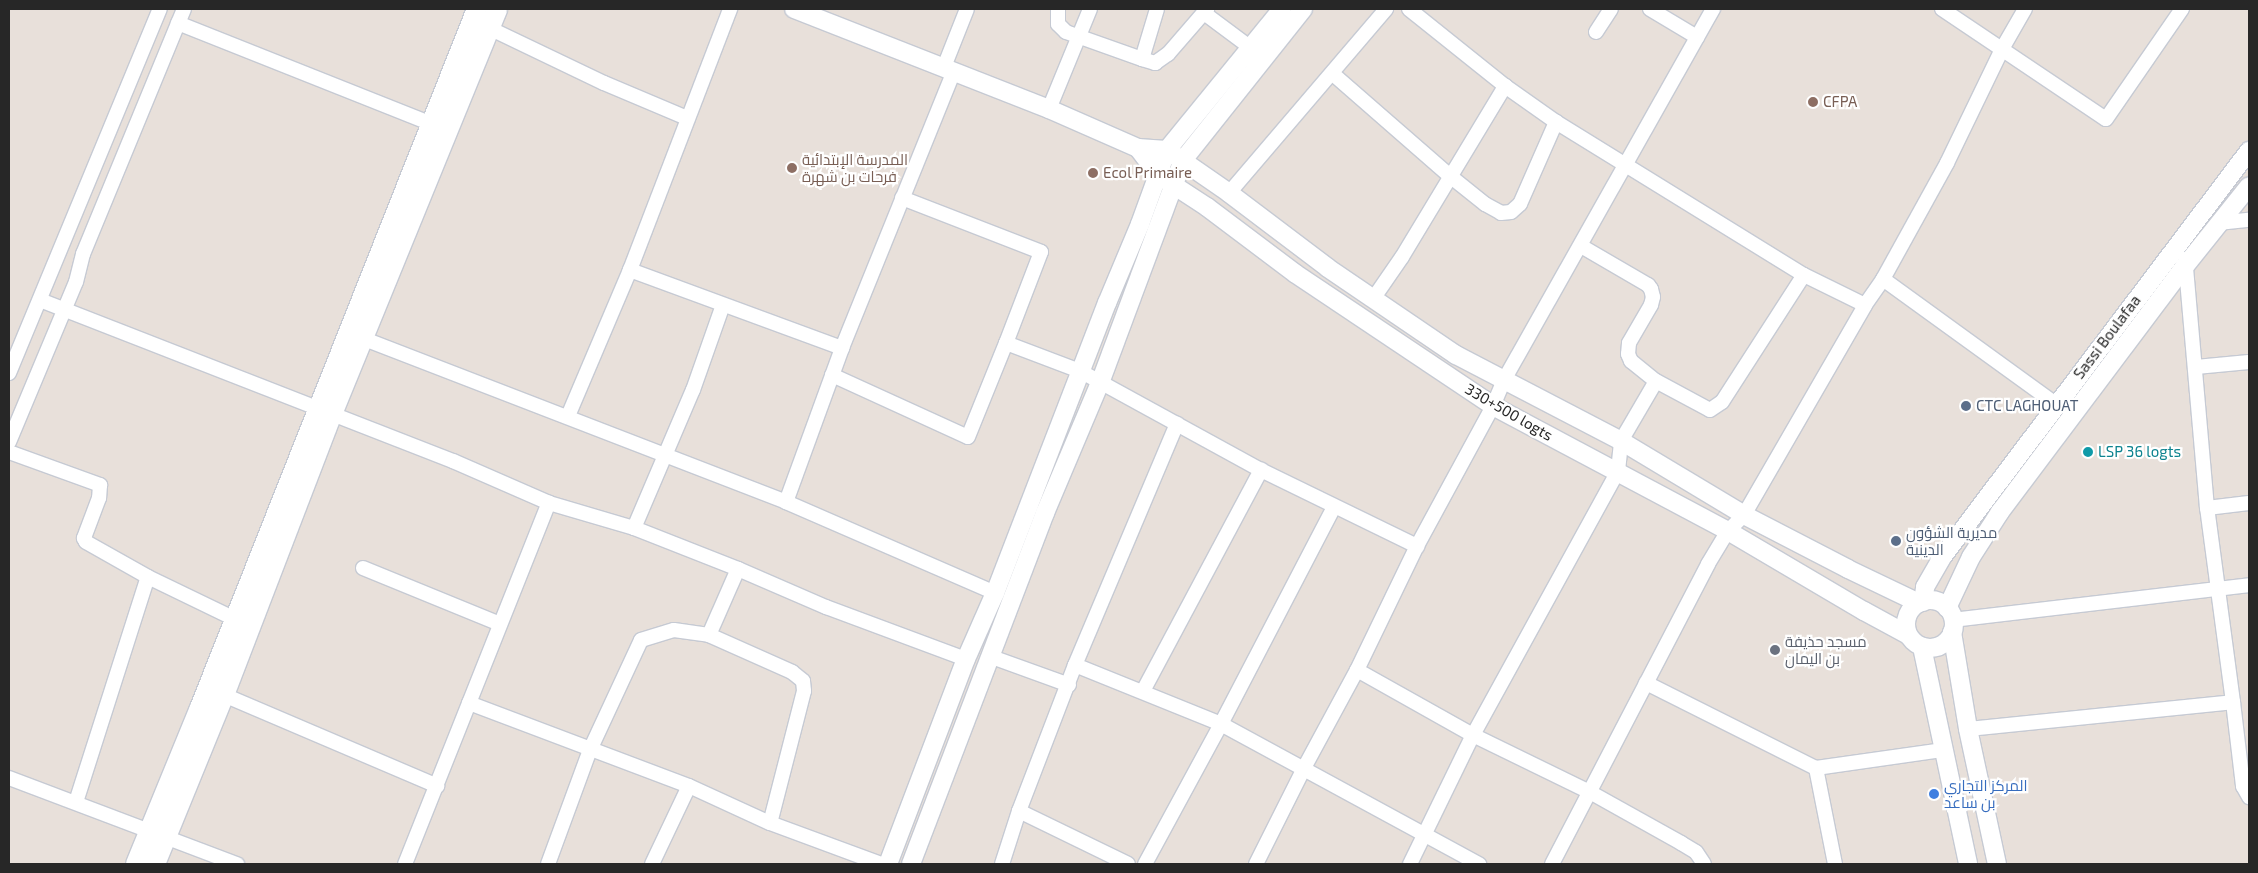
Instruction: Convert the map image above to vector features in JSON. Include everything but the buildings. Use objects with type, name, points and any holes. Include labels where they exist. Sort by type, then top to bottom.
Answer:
[{"type":"main road","points":[[356,336],[432,124],[477,9]]},
{"type":"main road","points":[[155,864],[157,834],[242,622],[290,527],[325,412],[496,9]]},
{"type":"main road","points":[[136,864],[157,834],[224,695],[242,622]]},
{"type":"street","points":[[9,374],[160,9]]},
{"type":"street","points":[[9,442],[64,310],[83,254],[184,9]]},
{"type":"street","points":[[568,416],[630,270],[730,9]]},
{"type":"street","points":[[794,9],[949,69],[999,92],[1049,109],[1138,148],[1167,150],[1373,299],[1456,355],[1621,441],[1744,515],[1848,569],[1921,602],[1934,601],[1951,620],[1968,729],[1997,864]]},
{"type":"street","points":[[786,502],[842,348],[902,198],[949,69],[967,9]]},
{"type":"street","points":[[1058,9],[1058,24],[1066,32],[1155,63],[1206,11],[1251,48]]},
{"type":"street","points":[[1049,109],[1090,9]]},
{"type":"street","points":[[1142,59],[1157,9]]},
{"type":"street","points":[[888,864],[966,659],[995,593],[1167,150],[1282,9]]},
{"type":"street","points":[[911,864],[1045,513],[1100,383],[1183,160],[1304,9]]},
{"type":"street","points":[[1229,193],[1333,74],[1386,9]]},
{"type":"street","points":[[1409,9],[1505,86],[1556,122],[1624,166],[1804,275],[1865,305]]},
{"type":"street","points":[[1596,32],[1611,9]]},
{"type":"street","points":[[1650,9],[1697,37]]},
{"type":"street","points":[[1256,864],[1304,768],[1357,670],[1417,546],[1493,406],[1504,380],[1713,9]]},
{"type":"street","points":[[1942,9],[2106,119],[2182,9]]},
{"type":"street","points":[[1552,864],[1588,791],[1708,564],[1728,531],[1744,515],[1865,305],[1883,279],[1947,163],[2002,49],[2025,9]]},
{"type":"street","points":[[178,23],[432,124]]},
{"type":"street","points":[[489,28],[604,82],[687,118]]},
{"type":"street","points":[[1333,74],[1450,176],[1485,204],[1501,213],[1511,212],[1520,204],[1556,122]]},
{"type":"street","points":[[1373,299],[1388,279],[1505,86]]},
{"type":"street","name":"330+500 logts","points":[[1138,148],[1158,175],[1174,184],[1296,274],[1493,406],[1728,531],[1864,612],[1908,635]]},
{"type":"street","name":"Sassi Boulafaa","points":[[1921,602],[1925,586],[1942,556],[2249,151]]},
{"type":"street","points":[[1921,602],[1908,613],[1906,627],[1908,635],[1922,647],[1929,648],[1943,644],[1984,535],[2185,266],[2249,186]]},
{"type":"street","points":[[832,375],[968,437],[1006,343],[1041,252],[902,198]]},
{"type":"street","points":[[2218,224],[2249,220]]},
{"type":"street","points":[[2183,237],[2207,508],[2243,786],[2249,797]]},
{"type":"street","points":[[1581,246],[1648,285],[1651,289],[1652,305],[1629,343],[1628,354],[1631,361],[1656,380],[1704,408],[1713,410],[1718,407],[1804,275]]},
{"type":"street","points":[[630,270],[842,348]]},
{"type":"street","points":[[1883,279],[2057,405]]},
{"type":"street","points":[[40,300],[453,461],[549,502],[634,528],[738,569],[826,607],[966,659]]},
{"type":"street","points":[[634,528],[664,454],[694,390],[724,305]]},
{"type":"street","points":[[356,336],[568,416],[786,502],[995,593]]},
{"type":"street","points":[[1006,343],[1080,372],[1261,470],[1417,546]]},
{"type":"street","points":[[2196,367],[2249,362]]},
{"type":"street","points":[[1410,864],[1473,735],[1618,471],[1621,441],[1656,380]]},
{"type":"street","points":[[1002,864],[1019,811],[1069,685],[1074,665],[1177,424]]},
{"type":"street","points":[[9,452],[100,485],[99,498],[84,538],[86,542],[148,577],[242,622]]},
{"type":"street","points":[[1143,691],[1261,470]]},
{"type":"street","points":[[405,864],[549,502]]},
{"type":"street","points":[[2207,508],[2249,503]]},
{"type":"street","points":[[1145,864],[1222,724],[1334,507]]},
{"type":"street","points":[[363,568],[500,624]]},
{"type":"street","points":[[709,635],[738,569]]},
{"type":"street","points":[[76,802],[148,577]]},
{"type":"street","points":[[1951,620],[2249,585]]},
{"type":"street","points":[[548,864],[590,750],[642,640],[674,630],[709,635],[792,672],[803,681],[804,691],[770,823]]},
{"type":"street","points":[[1922,647],[1942,750],[1968,864]]},
{"type":"street","points":[[989,656],[1069,685]]},
{"type":"street","points":[[1074,665],[1222,724],[1479,864]]},
{"type":"street","points":[[1357,670],[1473,735],[1588,791],[1696,852],[1704,864]]},
{"type":"street","points":[[1646,683],[1816,768],[1942,750]]},
{"type":"street","points":[[224,695],[437,786]]},
{"type":"street","points":[[1968,729],[2233,702]]},
{"type":"street","points":[[469,703],[689,786],[770,823],[880,864]]},
{"type":"street","points":[[1816,768],[1836,864]]},
{"type":"street","points":[[9,778],[237,864]]},
{"type":"street","points":[[652,864],[689,786]]},
{"type":"street","points":[[1019,811],[1128,864]]},
{"type":"place","name":"CFPA","points":[[1813,102]]},
{"type":"place","name":"المدرسة الإبتدائية فرحات بن شهرة","points":[[792,168]]},
{"type":"place","name":"Ecol Primaire","points":[[1093,173]]},
{"type":"place","name":"CTC LAGHOUAT","points":[[1966,406]]},
{"type":"place","name":"LSP 36 logts","points":[[2088,452]]},
{"type":"place","name":"مديرية الشؤون الدينية","points":[[1896,541]]},
{"type":"place","name":"مسجد حذيفة بن اليمان","points":[[1775,650]]},
{"type":"place","name":"المركز التجاري بن ساعد","points":[[1934,794]]}]
